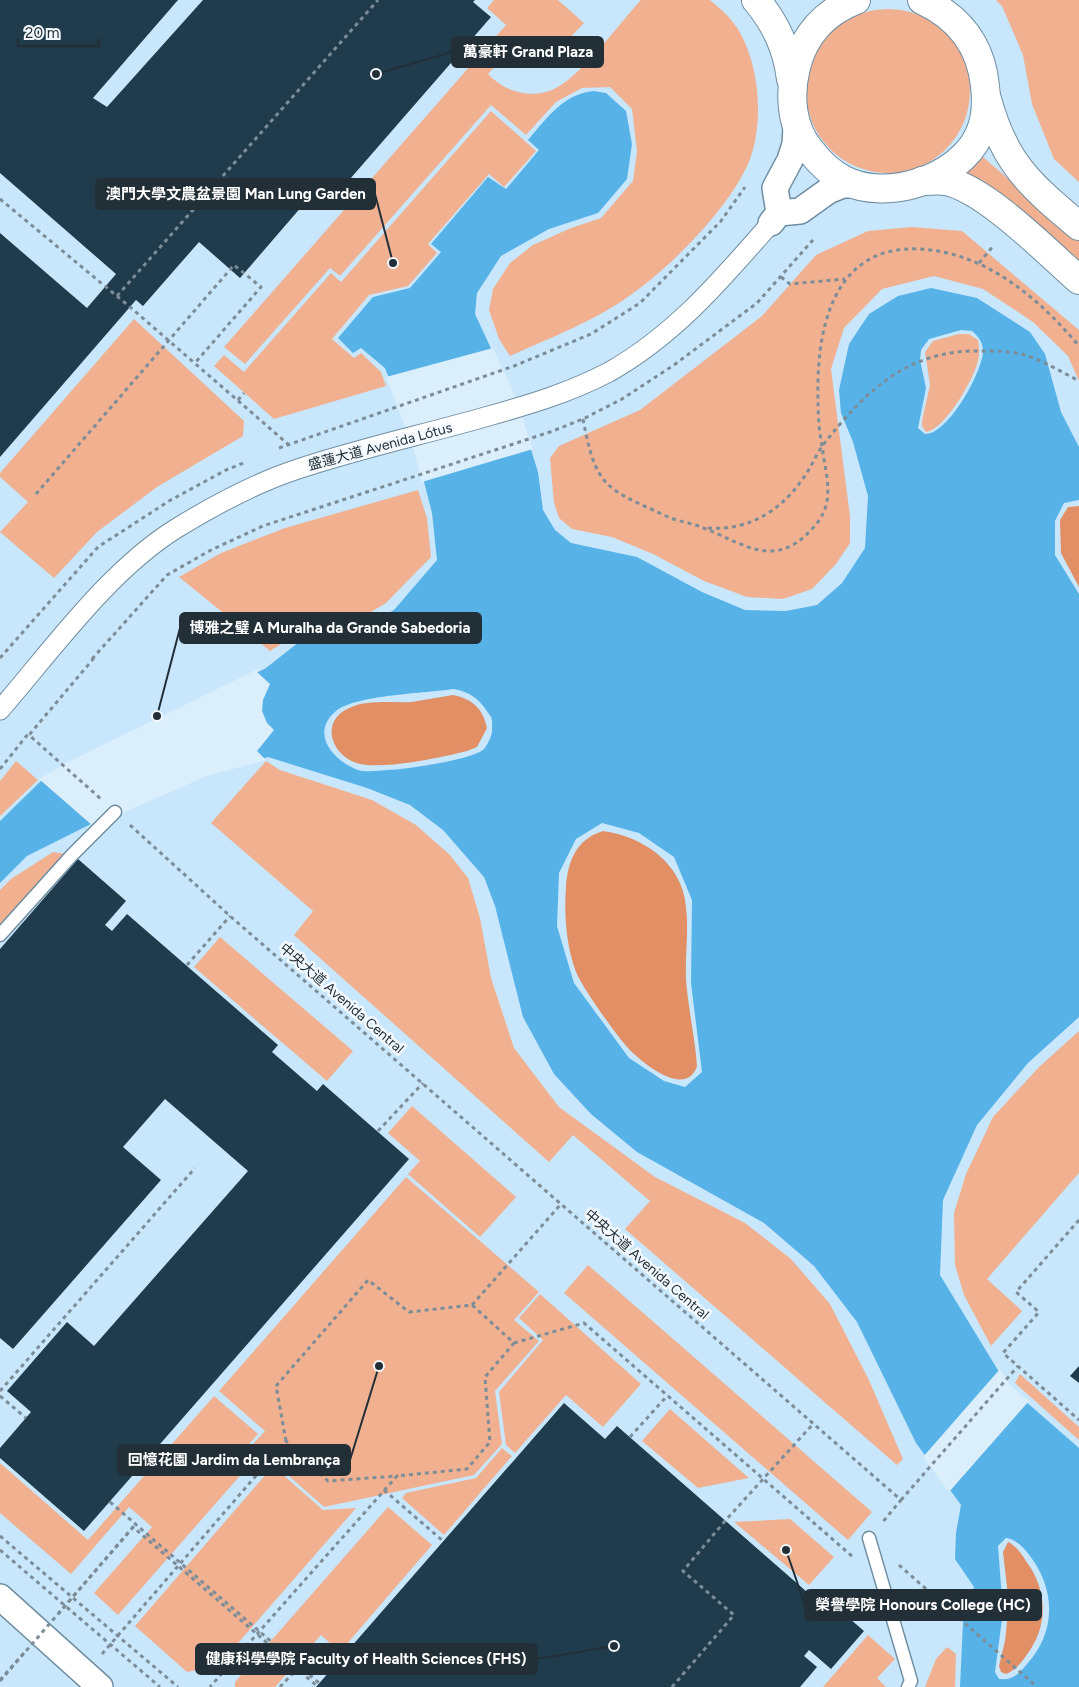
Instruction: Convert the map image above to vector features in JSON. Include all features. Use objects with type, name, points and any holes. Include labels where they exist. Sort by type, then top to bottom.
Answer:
[{"type":"main road","points":[[756,0],[767,13],[784,45],[792,82],[796,127],[804,143],[829,170],[857,185],[879,188],[901,187],[943,172],[967,152],[979,136],[987,98]]},
{"type":"main road","points":[[792,82],[799,54],[815,28],[838,7],[856,0]]},
{"type":"main road","points":[[922,0],[940,8],[960,25],[975,47],[984,72],[987,98],[1001,142],[1019,172],[1038,192],[1079,226]]},
{"type":"main road","points":[[922,181],[945,181],[977,196],[1013,222],[1079,280]]},
{"type":"street","points":[[796,127],[795,144],[790,160],[775,188],[775,218],[800,211],[828,191],[843,185],[857,185]]},
{"type":"street","name":"盛蓮大道 Avenida Lótus","points":[[0,710],[110,583],[140,553],[175,529],[249,489],[293,470],[549,399],[610,371],[644,349],[676,324],[709,294],[775,218]]},
{"type":"street","points":[[0,1597],[93,1680]]},
{"type":"lane","points":[[0,935],[72,855],[115,812]]},
{"type":"lane","points":[[869,1538],[911,1681],[908,1687]]},
{"type":"path","points":[[117,296],[378,0]]},
{"type":"path","points":[[0,199],[169,340],[289,445],[514,366],[591,334],[640,304],[721,221],[746,187]]},
{"type":"path","points":[[0,769],[167,575],[211,550],[263,526],[475,457],[584,419],[622,399],[674,365],[757,302],[814,240]]},
{"type":"path","points":[[979,263],[994,245]]},
{"type":"path","points":[[705,528],[742,546],[761,551],[779,549],[794,543],[811,531],[824,514],[828,483],[822,446],[818,365],[825,327],[834,299],[845,278],[866,261],[882,252],[909,248],[937,250],[979,263],[1010,281],[1059,323],[1079,346]]},
{"type":"path","points":[[36,494],[234,265],[261,287],[195,363]]},
{"type":"path","points":[[781,277],[790,284],[845,278]]},
{"type":"path","points":[[584,419],[589,447],[596,470],[607,485],[619,495],[678,522],[705,528],[728,530],[771,513],[796,487],[822,446],[851,413],[885,380],[908,365],[939,354],[963,350],[1026,355],[1079,381]]},
{"type":"path","points":[[238,400],[244,393]]},
{"type":"path","points":[[0,658],[40,612]]},
{"type":"path","points":[[29,735],[94,658]]},
{"type":"path","name":"中央大道 Avenida Central","points":[[174,865],[230,916],[901,1500]]},
{"type":"path","points":[[187,966],[230,916]]},
{"type":"path","points":[[378,1131],[423,1083]]},
{"type":"path","points":[[0,1391],[195,1168]]},
{"type":"path","points":[[561,1204],[472,1305],[409,1312],[368,1280],[276,1386],[286,1441],[328,1481],[467,1469],[490,1442],[485,1378],[514,1343],[584,1323],[762,1480],[882,1582]]},
{"type":"path","points":[[1079,1220],[1016,1292],[1039,1312],[1002,1353],[1079,1420]]},
{"type":"path","points":[[472,1305],[514,1343]]},
{"type":"path","points":[[1018,1366],[869,1538],[1037,1687]]},
{"type":"path","points":[[0,1396],[26,1418]]},
{"type":"path","points":[[630,1437],[667,1396]]},
{"type":"path","points":[[672,1687],[734,1616],[683,1571],[813,1424]]},
{"type":"path","points":[[93,1680],[110,1644],[286,1441]]},
{"type":"path","points":[[210,1687],[397,1476]]},
{"type":"path","points":[[384,1490],[443,1541]]},
{"type":"path","points":[[110,1502],[318,1685]]},
{"type":"path","points":[[0,1680],[136,1524]]},
{"type":"path","points":[[4,1676],[133,1527],[318,1685]]},
{"type":"path","points":[[0,1536],[178,1687]]},
{"type":"path","points":[[0,1550],[160,1687]]},
{"type":"path","points":[[280,1687],[296,1668]]},
{"type":"path","points":[[0,1673],[4,1676]]},
{"type":"shaded area","points":[[0,0],[1079,0],[1079,1687],[0,1687]]},
{"type":"shaded area","points":[[494,0],[558,0],[584,23],[554,54],[534,59],[515,44],[488,74],[504,86],[523,93],[532,94],[552,90],[571,78],[592,57],[641,0],[710,0],[730,18],[741,35],[754,69],[757,87],[758,106],[755,143],[742,177],[730,195],[700,233],[665,267],[632,294],[588,320],[510,356],[499,339],[489,310],[493,289],[510,263],[533,245],[571,228],[601,218],[633,181],[637,151],[632,109],[610,87],[582,88],[556,102],[526,135],[491,105],[340,276],[330,268],[245,364],[224,347],[506,25],[487,8]]},
{"type":"shaded area","points":[[996,0],[1079,0],[1079,182],[1054,159],[1032,104],[1023,55],[1002,6]]},
{"type":"shaded area","points":[[896,9],[919,15],[934,23],[946,33],[956,45],[967,67],[970,91],[967,115],[956,137],[946,149],[934,159],[912,170],[880,173],[864,170],[842,159],[820,137],[809,115],[806,83],[809,67],[820,45],[842,23],[864,12]]},
{"type":"shaded area","points":[[491,111],[536,151],[504,187],[489,174],[428,244],[437,253],[408,286],[369,295],[332,339],[354,358],[361,353],[381,372],[386,386],[274,419],[214,366],[224,355],[244,372],[331,273],[341,282]]},
{"type":"shaded area","points":[[976,151],[1079,240],[1079,267],[960,167]]},
{"type":"shaded area","points":[[912,227],[962,231],[1079,330],[1079,381],[1068,356],[1033,322],[983,289],[934,276],[882,289],[844,328],[831,369],[850,516],[850,543],[836,564],[812,589],[783,599],[747,597],[704,581],[653,554],[612,537],[572,529],[559,518],[554,503],[550,458],[559,446],[640,410],[762,316],[816,255],[868,231]]},
{"type":"shaded area","points":[[134,319],[244,421],[243,436],[157,487],[97,532],[54,578],[0,532],[28,502],[0,477],[0,473]]},
{"type":"shaded area","points":[[959,334],[969,334],[978,340],[979,355],[976,368],[950,413],[934,429],[926,432],[922,426],[922,421],[930,385],[925,352],[933,341]]},
{"type":"shaded area","points":[[418,490],[427,518],[431,557],[386,603],[344,628],[294,636],[270,651],[179,577],[221,553],[285,528]]},
{"type":"shaded area","points":[[1079,506],[1079,587],[1061,553],[1060,520],[1068,507]]},
{"type":"shaded area","points":[[453,695],[466,699],[476,706],[483,715],[487,728],[477,747],[467,751],[404,763],[368,765],[356,763],[345,757],[333,740],[332,730],[334,721],[342,712],[354,706],[375,702],[412,702]]},
{"type":"shaded area","points":[[16,761],[38,780],[0,816],[0,781]]},
{"type":"shaded area","points":[[266,761],[280,770],[372,800],[416,825],[450,855],[468,878],[480,918],[491,978],[514,1048],[559,1107],[655,1177],[745,1223],[791,1259],[830,1304],[868,1378],[903,1459],[897,1465],[625,1229],[650,1201],[573,1135],[549,1162],[294,935],[313,911],[211,823]]},
{"type":"shaded area","points":[[603,831],[632,839],[658,855],[669,865],[683,892],[687,925],[686,979],[697,1066],[691,1075],[684,1079],[674,1079],[653,1069],[628,1048],[592,999],[576,972],[568,941],[565,908],[567,876],[572,859],[580,845]]},
{"type":"shaded area","points":[[53,852],[72,855],[0,935],[0,890],[11,879]]},
{"type":"shaded area","points":[[220,937],[353,1051],[327,1081],[194,967]]},
{"type":"shaded area","points":[[1079,1031],[1079,1173],[987,1279],[1022,1311],[991,1346],[964,1295],[955,1265],[954,1213],[966,1174],[993,1117],[1039,1067]]},
{"type":"shaded area","points":[[412,1106],[516,1197],[480,1237],[408,1174],[420,1161],[388,1133]]},
{"type":"shaded area","points":[[406,1177],[539,1292],[514,1320],[539,1341],[495,1391],[502,1444],[474,1475],[324,1507],[253,1444],[265,1431],[219,1391]]},
{"type":"shaded area","points":[[588,1265],[872,1512],[848,1540],[564,1293]]},
{"type":"shaded area","points":[[540,1294],[641,1384],[603,1427],[566,1395],[515,1453],[506,1445],[499,1392],[543,1340],[519,1318]]},
{"type":"shaded area","points":[[1020,1374],[1079,1427],[1079,1440],[1015,1383]]},
{"type":"shaded area","points":[[214,1396],[258,1434],[249,1444],[259,1454],[118,1615],[94,1593],[152,1527],[129,1507],[71,1574],[0,1513],[0,1463],[88,1540]]},
{"type":"shaded area","points":[[670,1409],[749,1478],[698,1488],[642,1441]]},
{"type":"shaded area","points":[[502,1448],[512,1456],[444,1535],[402,1498],[406,1493],[476,1478]]},
{"type":"shaded area","points":[[273,1466],[323,1510],[356,1508],[218,1666],[187,1672],[135,1626]]},
{"type":"shaded area","points":[[388,1507],[432,1545],[340,1652],[321,1635],[275,1687],[235,1687],[235,1682]]},
{"type":"shaded area","points":[[790,1519],[834,1557],[809,1585],[734,1522]]},
{"type":"shaded area","points":[[1008,1542],[1018,1550],[1033,1572],[1038,1583],[1043,1607],[1040,1630],[1035,1642],[1021,1663],[1006,1674],[1001,1672],[999,1666],[1005,1641],[1009,1604],[1003,1552]]},
{"type":"shaded area","points":[[868,1635],[895,1659],[877,1678],[886,1687],[823,1687]]},
{"type":"shaded area","points":[[947,1647],[956,1654],[955,1687],[925,1687],[936,1659]]},
{"type":"water","points":[[594,91],[606,93],[626,111],[632,144],[627,179],[598,213],[549,229],[501,256],[477,293],[475,314],[509,387],[522,421],[538,472],[543,510],[555,530],[571,543],[637,557],[702,592],[745,610],[786,611],[817,605],[842,583],[865,548],[868,496],[853,442],[841,413],[839,390],[849,344],[869,314],[898,296],[931,288],[977,298],[1030,332],[1045,354],[1061,412],[1079,447],[1079,500],[1064,503],[1055,521],[1055,555],[1079,594],[1079,1017],[1028,1063],[977,1125],[943,1200],[940,1275],[1007,1385],[1079,1448],[1079,1687],[960,1687],[963,1622],[974,1587],[955,1559],[956,1533],[961,1505],[916,1443],[857,1322],[814,1266],[764,1223],[637,1152],[591,1114],[554,1074],[523,1017],[495,906],[484,877],[443,830],[410,805],[367,788],[268,757],[238,767],[206,773],[125,807],[27,856],[0,883],[0,821],[46,776],[266,668],[299,642],[346,635],[394,610],[437,560],[432,513],[416,450],[385,368],[361,348],[353,353],[338,338],[373,297],[410,288],[441,252],[431,244],[488,177],[506,189],[539,150],[528,140],[556,108],[583,93]],"holes":[[[961,330],[972,331],[980,340],[983,351],[977,373],[963,400],[944,424],[934,432],[925,434],[918,428],[926,388],[920,360],[921,350],[929,339]],[[454,689],[466,692],[482,704],[490,716],[492,733],[489,742],[484,749],[477,753],[439,763],[398,769],[365,771],[349,766],[333,753],[328,746],[325,737],[328,720],[336,711],[345,706],[359,701]],[[602,823],[639,833],[674,857],[692,900],[691,983],[702,1072],[685,1087],[664,1081],[629,1058],[574,983],[557,926],[559,873],[576,839]],[[1006,1538],[1020,1544],[1039,1569],[1048,1597],[1048,1625],[1037,1652],[1018,1674],[1008,1679],[999,1679],[995,1672],[1003,1612],[998,1546]]]},
{"type":"pier","points":[[493,348],[511,386],[533,449],[422,482],[414,450],[386,377]]},
{"type":"pier","points":[[260,668],[257,672],[270,684],[263,700],[262,711],[267,723],[274,730],[257,751],[266,760],[207,776],[93,826],[39,779],[64,764]]},
{"type":"pier","points":[[1000,1369],[1009,1384],[1029,1401],[949,1492],[923,1457]]},
{"type":"building","points":[[0,0],[178,0],[93,98],[107,107],[203,0],[475,0],[473,2],[491,17],[323,210],[309,198],[240,278],[199,242],[143,306],[136,300],[0,457],[0,233],[87,308],[116,274],[0,173]]},
{"type":"building","points":[[78,859],[126,901],[105,925],[112,931],[127,914],[278,1045],[272,1052],[317,1091],[323,1084],[409,1159],[84,1531],[0,1458],[0,1448],[31,1412],[7,1391],[67,1322],[94,1346],[248,1171],[165,1099],[123,1147],[161,1180],[13,1349],[0,1338],[0,949]]},
{"type":"building","points":[[1079,1366],[1079,1383],[1070,1376]]},
{"type":"building","points":[[564,1403],[605,1439],[617,1426],[823,1606],[828,1600],[864,1631],[831,1669],[809,1650],[804,1656],[817,1667],[800,1687],[316,1687]]},
{"type":"place","name":"萬豪軒 Grand Plaza","points":[[376,74]]},
{"type":"place","name":"澳門大學文農盆景園 Man Lung Garden","points":[[393,263]]},
{"type":"place","name":"博雅之璧 A Muralha da Grande Sabedoria","points":[[157,716]]},
{"type":"place","name":"回憶花園 Jardim da Lembrança","points":[[379,1366]]},
{"type":"place","name":"榮譽學院 Honours College (HC)","points":[[786,1550]]},
{"type":"place","name":"健康科學學院 Faculty of Health Sciences (FHS)","points":[[614,1646]]}]
